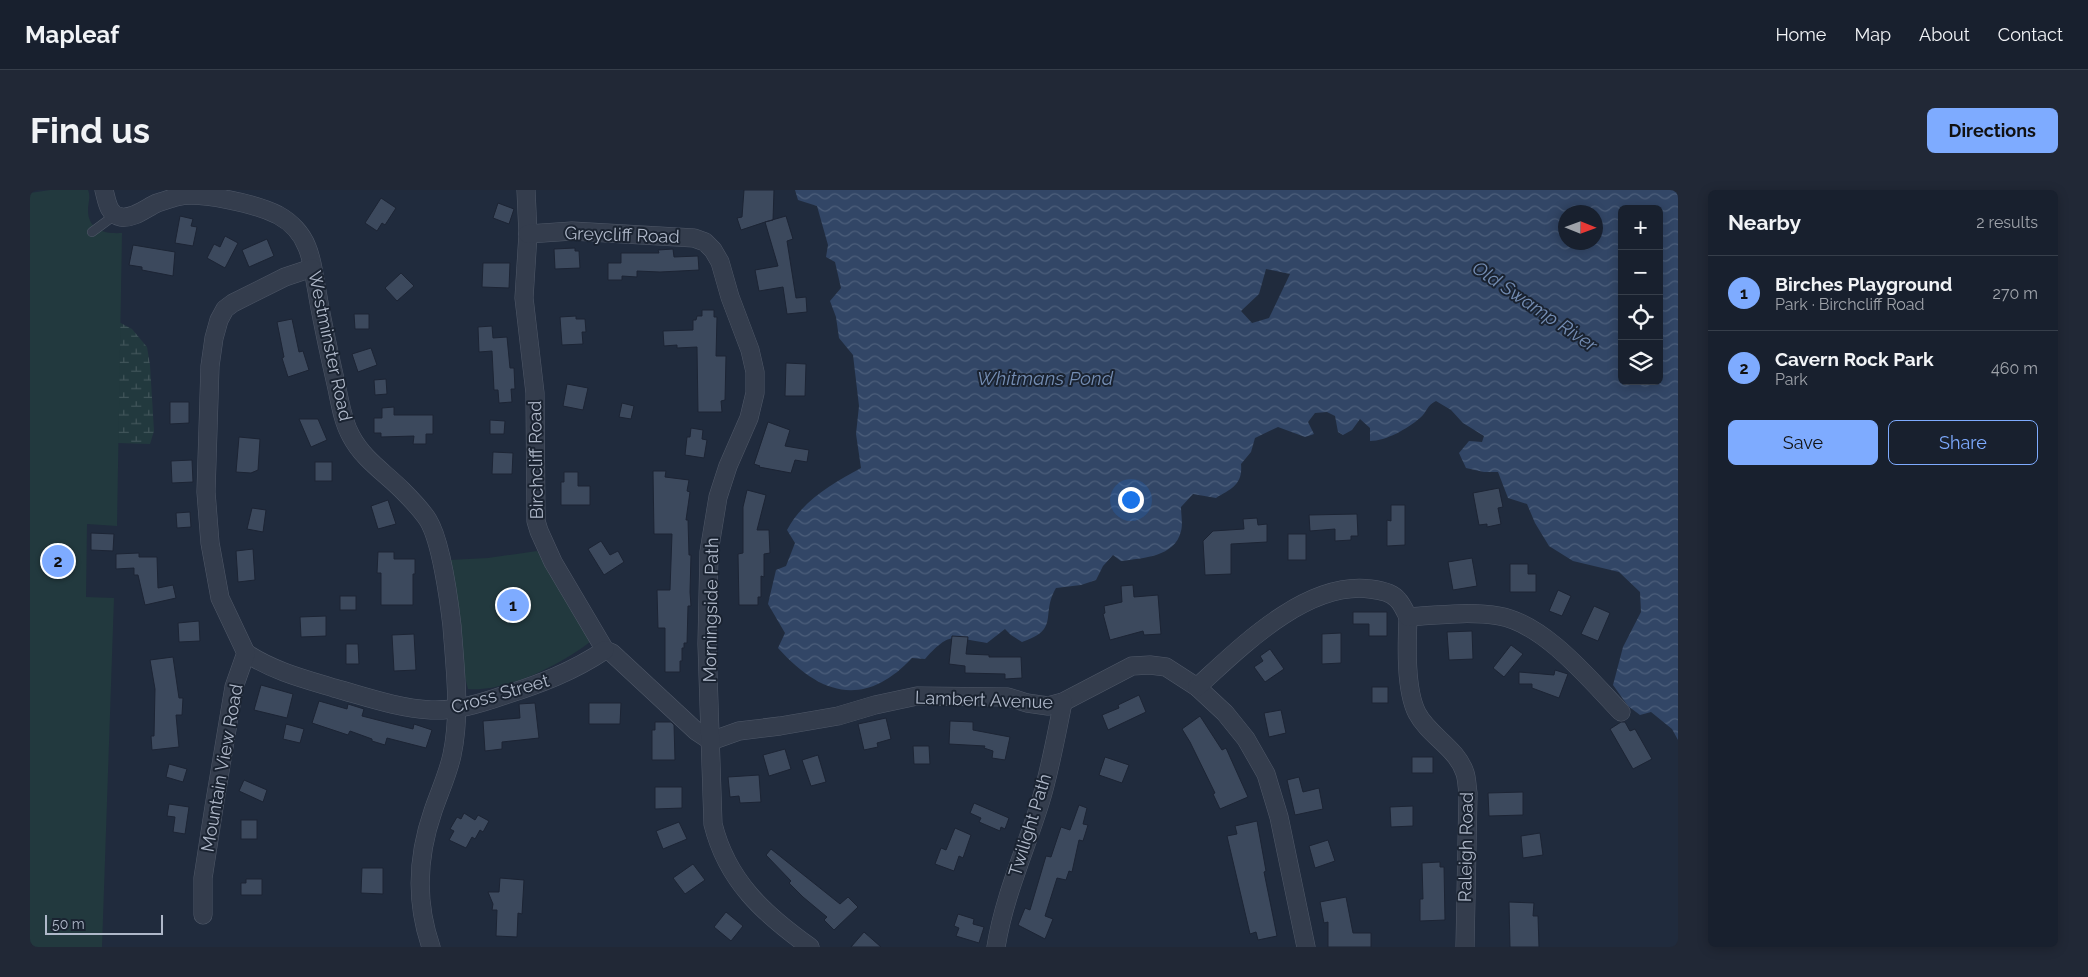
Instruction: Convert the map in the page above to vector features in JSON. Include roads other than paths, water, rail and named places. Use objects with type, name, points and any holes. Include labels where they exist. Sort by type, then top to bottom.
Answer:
[{"type":"street","points":[[104,190],[110,210],[115,216]]},
{"type":"street","name":"Birchcliff Road","points":[[526,190],[528,198],[528,234],[524,298],[535,393],[536,521],[539,531],[550,555],[605,650],[612,653],[696,731],[710,741]]},
{"type":"street","name":"Westminster Road","points":[[115,216],[130,217],[159,202],[180,196],[199,195],[260,209],[278,215],[292,225],[301,235],[310,254],[339,398],[351,437],[371,464],[402,490],[428,520],[435,537],[450,604],[456,709],[451,756],[426,833],[419,869],[421,909],[431,947]]},
{"type":"street","name":"Greycliff Road","points":[[528,234],[572,231],[694,238],[705,242],[713,250]]},
{"type":"street","name":"Morningside Path","points":[[713,250],[720,262],[730,297],[750,350],[755,382],[749,418],[728,466],[718,497],[709,552],[707,644],[713,824],[718,844],[726,862],[751,897],[782,927],[810,947]]},
{"type":"street","points":[[246,654],[220,598],[210,543],[206,492],[206,447],[210,366],[214,338],[219,320],[225,309],[233,303],[285,277],[312,268]]},
{"type":"street","points":[[1197,687],[1246,642],[1295,609],[1316,597],[1364,588],[1382,591],[1398,599],[1408,616],[1476,614],[1499,616],[1515,620],[1530,628],[1572,660],[1621,712]]},
{"type":"street","name":"Raleigh Road","points":[[1408,616],[1407,656],[1416,712],[1427,728],[1455,756],[1465,773],[1468,793],[1465,947]]},
{"type":"street","name":"Cross Street","points":[[246,654],[294,676],[388,704],[431,710],[456,709],[485,702],[562,675],[605,650]]},
{"type":"street","name":"Mountain View Road","points":[[203,915],[203,878],[214,807],[228,733],[234,687],[246,654]]},
{"type":"street","name":"Lambert Avenue","points":[[710,741],[739,731],[838,716],[875,705],[917,696],[1008,697],[1027,703],[1048,706],[1063,702],[1132,666],[1150,665],[1166,667],[1197,687],[1225,713],[1246,739],[1266,774],[1279,816],[1306,947]]},
{"type":"street","name":"Twilight Path","points":[[996,947],[1010,888],[1041,801],[1063,702]]},
{"type":"lane","points":[[92,232],[115,216]]},
{"type":"water","name":"Whitmans Pond","points":[[795,190],[1678,190],[1678,740],[1672,729],[1651,712],[1640,715],[1628,706],[1613,685],[1623,647],[1641,612],[1640,592],[1619,572],[1573,561],[1549,546],[1535,523],[1527,504],[1508,498],[1498,472],[1484,472],[1466,468],[1459,453],[1469,441],[1482,442],[1484,436],[1463,423],[1451,410],[1436,401],[1431,404],[1420,418],[1409,426],[1389,437],[1376,440],[1370,441],[1370,428],[1360,419],[1352,430],[1343,435],[1338,432],[1335,416],[1327,412],[1315,413],[1308,422],[1314,434],[1305,437],[1278,427],[1255,438],[1251,452],[1241,464],[1240,477],[1235,486],[1216,498],[1193,494],[1181,507],[1181,531],[1178,540],[1172,546],[1157,555],[1139,559],[1121,561],[1113,555],[1103,566],[1096,580],[1081,585],[1056,588],[1049,606],[1046,626],[1042,632],[1034,637],[1022,642],[1005,629],[987,643],[953,638],[941,644],[925,659],[912,658],[895,674],[877,684],[860,689],[844,690],[810,677],[778,648],[785,633],[768,604],[776,570],[786,566],[795,543],[787,530],[801,510],[829,487],[861,468],[856,434],[859,406],[853,355],[839,338],[836,317],[830,301],[841,288],[835,262],[826,257],[828,245],[817,206],[798,200]],"holes":[[[1266,269],[1290,274],[1269,318],[1252,323],[1241,311],[1259,294]]]},
{"type":"place","name":"Cavern Rock Park","points":[[58,561]]},
{"type":"place","name":"Birches Playground","points":[[513,605]]},
{"type":"water label","name":"Old Swamp River","points":[[1535,306]]}]
